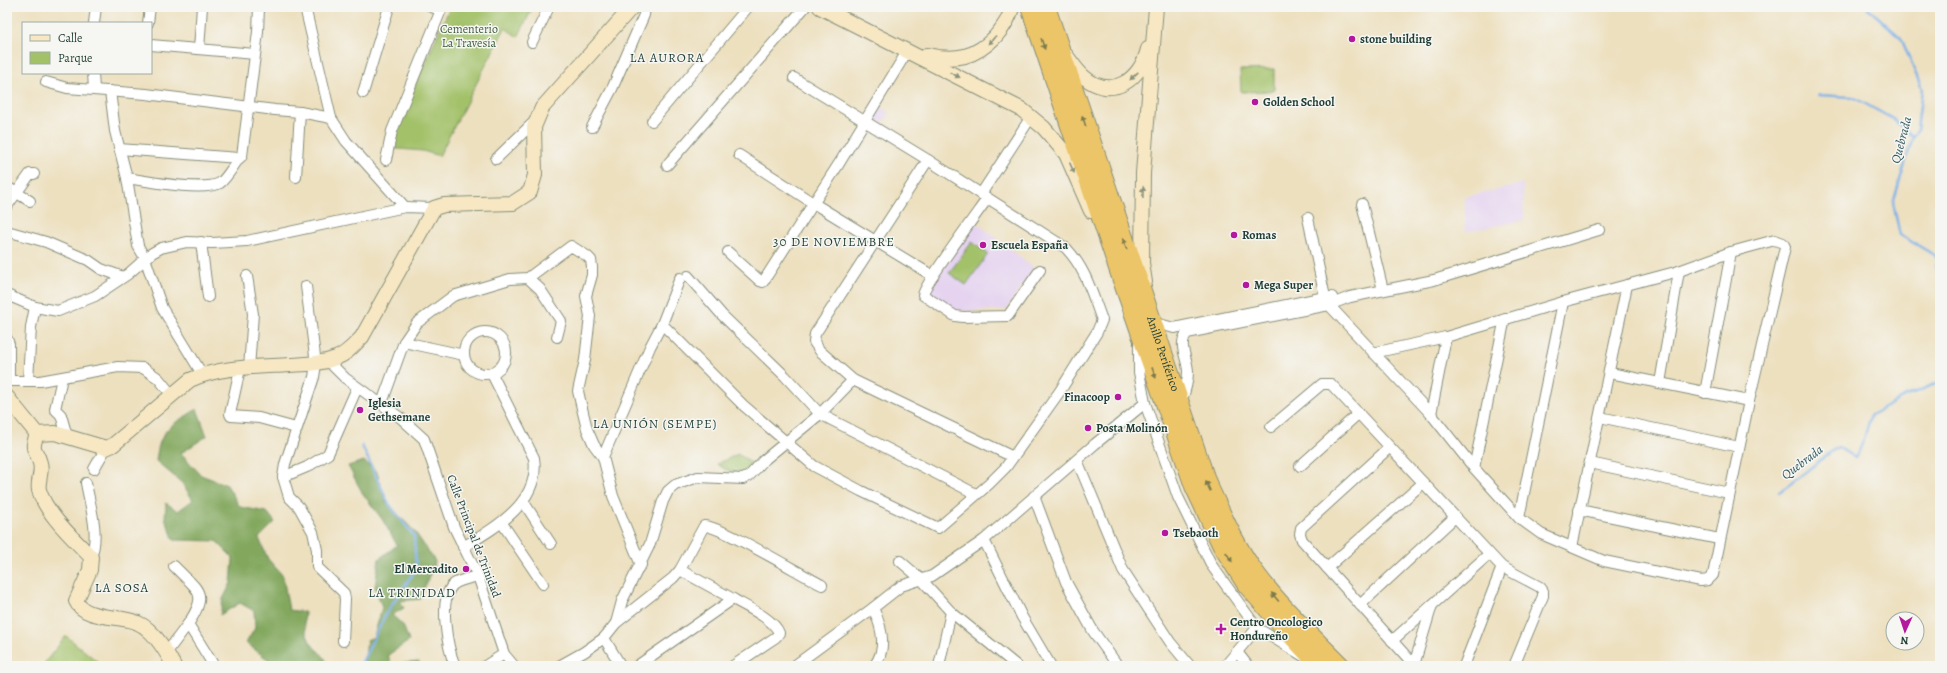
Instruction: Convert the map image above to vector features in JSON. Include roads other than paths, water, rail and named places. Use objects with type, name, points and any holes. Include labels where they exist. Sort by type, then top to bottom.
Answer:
[{"type":"highway","name":"Anillo Periférico","points":[[1030,7],[1123,283],[1146,322],[1181,404],[1207,483],[1234,539],[1256,574],[1288,612],[1341,666]]},
{"type":"highway","name":"Anillo Periférico","points":[[1046,7],[1146,322],[1194,486],[1222,546],[1246,584],[1318,665]]},
{"type":"street","points":[[94,22],[96,7]]},
{"type":"street","points":[[148,22],[150,7]]},
{"type":"street","points":[[199,49],[202,7]]},
{"type":"street","points":[[127,178],[175,185],[214,185],[222,182],[242,156],[243,152],[258,32],[259,7]]},
{"type":"street","points":[[305,7],[331,118],[346,141],[405,207]]},
{"type":"street","points":[[363,93],[389,7]]},
{"type":"street","points":[[386,160],[392,131],[441,10],[431,7]]},
{"type":"street","points":[[532,42],[549,7]]},
{"type":"street","points":[[8,298],[35,307],[58,311],[95,296],[123,277],[145,258],[161,248],[187,242],[218,243],[247,241],[405,207],[434,208],[444,205],[513,203],[530,192],[535,175],[534,127],[542,108],[632,7]]},
{"type":"street","points":[[592,127],[612,88],[644,15],[645,7]]},
{"type":"street","points":[[652,121],[748,7]]},
{"type":"street","points":[[667,165],[805,7]]},
{"type":"street","points":[[820,7],[908,50],[1021,109],[1044,128],[1066,154],[1123,283]]},
{"type":"street","points":[[908,50],[944,59],[966,56],[985,48],[1003,28],[1012,7]]},
{"type":"street","points":[[1156,7],[1143,173],[1142,263],[1146,322],[1139,372],[1145,403],[1178,497],[1212,566],[1257,628],[1318,665]]},
{"type":"street","points":[[1059,45],[1076,69],[1084,77],[1094,83],[1106,86],[1119,86],[1138,74],[1145,61],[1155,28]]},
{"type":"street","points":[[152,45],[255,54]]},
{"type":"street","points":[[728,252],[763,282],[908,50]]},
{"type":"street","points":[[93,74],[94,89]]},
{"type":"street","points":[[662,324],[743,406],[814,466],[861,491],[938,528],[998,476],[1060,391],[1097,332],[1102,320],[1083,271],[1077,260],[1066,248],[928,160],[794,78]]},
{"type":"street","points":[[46,82],[62,87],[94,89],[300,112],[331,118]]},
{"type":"street","points":[[110,91],[115,131],[127,178],[138,246],[145,258],[162,308],[202,374]]},
{"type":"street","points":[[296,177],[300,112]]},
{"type":"street","points":[[1031,117],[984,196],[923,291],[924,295],[955,316],[1008,316],[1040,270]]},
{"type":"street","points":[[496,159],[536,120]]},
{"type":"street","points":[[119,149],[239,158]]},
{"type":"street","points":[[739,155],[813,203],[933,276]]},
{"type":"street","points":[[928,160],[815,334],[814,342],[820,351],[853,380],[1013,457]]},
{"type":"street","points":[[7,206],[30,174],[34,174]]},
{"type":"street","points":[[7,187],[30,201]]},
{"type":"street","points":[[1362,204],[1382,290]]},
{"type":"street","points":[[94,469],[106,448],[113,445],[190,380],[202,374],[245,368],[322,362],[337,358],[348,351],[362,337],[434,208]]},
{"type":"street","points":[[1308,218],[1327,301],[1373,353],[1431,414],[1474,468],[1519,518],[1541,534],[1604,560],[1704,581],[1711,578],[1713,575],[1719,538],[1748,401],[1785,247],[1783,243],[1775,240],[1731,252],[1679,271],[1505,318],[1446,337],[1373,353]]},
{"type":"street","points":[[1146,322],[1174,328],[1350,298],[1434,280],[1599,230]]},
{"type":"street","points":[[7,231],[46,242],[88,260],[101,269],[123,277]]},
{"type":"street","points":[[201,242],[208,297]]},
{"type":"street","points":[[382,403],[404,342],[416,323],[453,296],[510,279],[528,278],[572,246],[583,252],[591,260],[592,275],[586,296],[590,316],[585,360],[578,390],[587,429],[594,445],[603,457],[613,496],[640,565]]},
{"type":"street","points":[[1705,393],[1731,252]]},
{"type":"street","points":[[1660,383],[1679,271]]},
{"type":"street","points":[[247,276],[253,314],[245,368],[230,414],[231,416],[259,418],[296,428]]},
{"type":"street","points":[[603,457],[650,347],[684,277],[784,376],[820,414],[976,494]]},
{"type":"street","points":[[528,278],[540,289],[561,321],[557,337]]},
{"type":"street","points":[[1572,548],[1579,510],[1610,373],[1627,285]]},
{"type":"street","points":[[306,286],[322,362],[314,377],[296,428],[285,464],[283,477],[289,496],[299,507],[313,532],[317,550],[317,567],[344,593],[343,641]]},
{"type":"street","points":[[1181,404],[1187,386],[1188,370],[1182,347],[1183,338],[1187,333],[1327,301]]},
{"type":"street","points":[[1519,518],[1563,302]]},
{"type":"street","points":[[28,381],[31,327],[35,307]]},
{"type":"street","points":[[1474,468],[1505,318]]},
{"type":"street","points":[[1174,328],[1183,338]]},
{"type":"street","points":[[482,332],[493,333],[502,339],[507,349],[506,359],[501,369],[492,374],[478,374],[468,366],[464,355],[466,344],[472,336],[482,332]]},
{"type":"street","points":[[1431,414],[1446,337]]},
{"type":"street","points":[[7,339],[9,344],[8,380],[28,381],[62,378],[118,367],[143,368],[158,378],[172,395]]},
{"type":"street","points":[[404,342],[464,355]]},
{"type":"street","name":"Calle Principal de Trinidad","points":[[322,362],[357,388],[382,403],[416,429],[424,439],[463,546],[478,576],[504,654],[514,666]]},
{"type":"street","points":[[1610,373],[1748,401]]},
{"type":"street","points":[[463,546],[502,523],[523,501],[535,472],[534,458],[492,374]]},
{"type":"street","points":[[62,378],[55,409],[61,415],[67,436]]},
{"type":"street","points":[[616,623],[622,601],[650,544],[663,501],[668,491],[675,485],[698,477],[743,479],[749,476],[820,414],[853,380]]},
{"type":"street","points":[[1271,427],[1325,383],[1333,385],[1502,567],[1540,586],[1543,591],[1543,596],[1514,666]]},
{"type":"street","points":[[283,477],[307,467],[328,454],[357,388]]},
{"type":"street","points":[[7,397],[37,434]]},
{"type":"street","points":[[798,665],[874,608],[900,586],[932,576],[984,540],[1145,403]]},
{"type":"street","points":[[1300,466],[1359,414]]},
{"type":"street","points":[[1600,417],[1739,447]]},
{"type":"street","points":[[37,434],[47,432],[67,436],[106,448]]},
{"type":"street","points":[[37,434],[33,445],[40,462],[41,474],[39,488],[45,503],[91,557]]},
{"type":"street","points":[[1390,447],[1301,528],[1300,534],[1302,540],[1415,666]]},
{"type":"street","points":[[1077,460],[1122,570],[1170,642],[1190,666]]},
{"type":"street","points":[[1590,463],[1729,493]]},
{"type":"street","points":[[86,483],[95,538],[90,570],[76,601],[78,607],[85,611],[139,623],[148,629],[167,652],[174,666]]},
{"type":"street","points":[[1327,568],[1423,483]]},
{"type":"street","points":[[1034,496],[1066,582],[1093,631],[1118,666]]},
{"type":"street","points":[[523,501],[551,544]]},
{"type":"street","points":[[1579,510],[1719,538]]},
{"type":"street","points":[[1360,605],[1455,517]]},
{"type":"street","points":[[502,523],[543,584]]},
{"type":"street","points":[[559,666],[584,652],[604,638],[616,623],[673,578],[680,570],[702,528],[707,526],[735,537],[822,586]]},
{"type":"street","points":[[984,540],[1022,617],[1051,666]]},
{"type":"street","points":[[1392,641],[1489,554]]},
{"type":"street","points":[[900,561],[922,579],[951,612],[1017,666]]},
{"type":"street","points":[[167,652],[199,608],[201,599],[199,593],[174,566]]},
{"type":"street","points":[[1464,666],[1502,567]]},
{"type":"street","points":[[680,570],[733,599],[778,629],[779,633],[776,637],[733,666]]},
{"type":"street","points":[[455,666],[445,630],[448,593],[454,584],[478,576]]},
{"type":"street","points":[[637,666],[733,599]]},
{"type":"street","points":[[1415,666],[1432,605]]},
{"type":"street","points":[[874,608],[881,624],[883,635],[879,660],[874,666]]},
{"type":"street","points":[[939,666],[951,612]]},
{"type":"street","points":[[188,624],[214,666]]},
{"type":"street","points":[[1225,666],[1257,628]]},
{"type":"street","points":[[604,638],[621,666]]},
{"type":"street","points":[[1236,652],[1248,666]]},
{"type":"street","points":[[485,666],[504,654]]},
{"type":"waterway","name":"Quebrada","points":[[1867,7],[1901,38],[1922,89],[1917,130],[1913,137],[1893,203],[1900,235],[1936,256],[1937,270],[1940,273]]},
{"type":"waterway","points":[[1819,95],[1853,97],[1893,119],[1913,137]]},
{"type":"waterway","name":"Quebrada","points":[[1779,492],[1838,447],[1855,458],[1863,442],[1871,415],[1906,396],[1940,382]]},
{"type":"waterway","points":[[360,666],[387,612],[416,569],[414,536],[389,504],[362,446]]},
{"type":"place","name":"stone building","points":[[1352,39]]},
{"type":"place","name":"Golden School","points":[[1255,102]]},
{"type":"place","name":"Romas","points":[[1234,235]]},
{"type":"place","name":"Escuela España","points":[[983,245]]},
{"type":"place","name":"Mega Super","points":[[1246,285]]},
{"type":"place","name":"Finacoop","points":[[1118,397]]},
{"type":"place","name":"Iglesia Gethsemane","points":[[360,410]]},
{"type":"place","name":"Posta Molinón","points":[[1088,428]]},
{"type":"place","name":"Tsebaoth","points":[[1165,533]]},
{"type":"place","name":"El Mercadito","points":[[466,569]]},
{"type":"place","name":"Centro Oncologico Hondureño","points":[[1221,629]]},
{"type":"district","name":"LA AURORA","points":[[667,57]]},
{"type":"district","name":"30 DE NOVIEMBRE","points":[[834,241]]},
{"type":"district","name":"LA UNIÓN (SEMPE)","points":[[655,423]]},
{"type":"district","name":"LA SOSA","points":[[122,587]]},
{"type":"district","name":"LA TRINIDAD","points":[[412,592]]},
{"type":"park label","name":"Cementerio La Travesía","points":[[469,36]]}]
